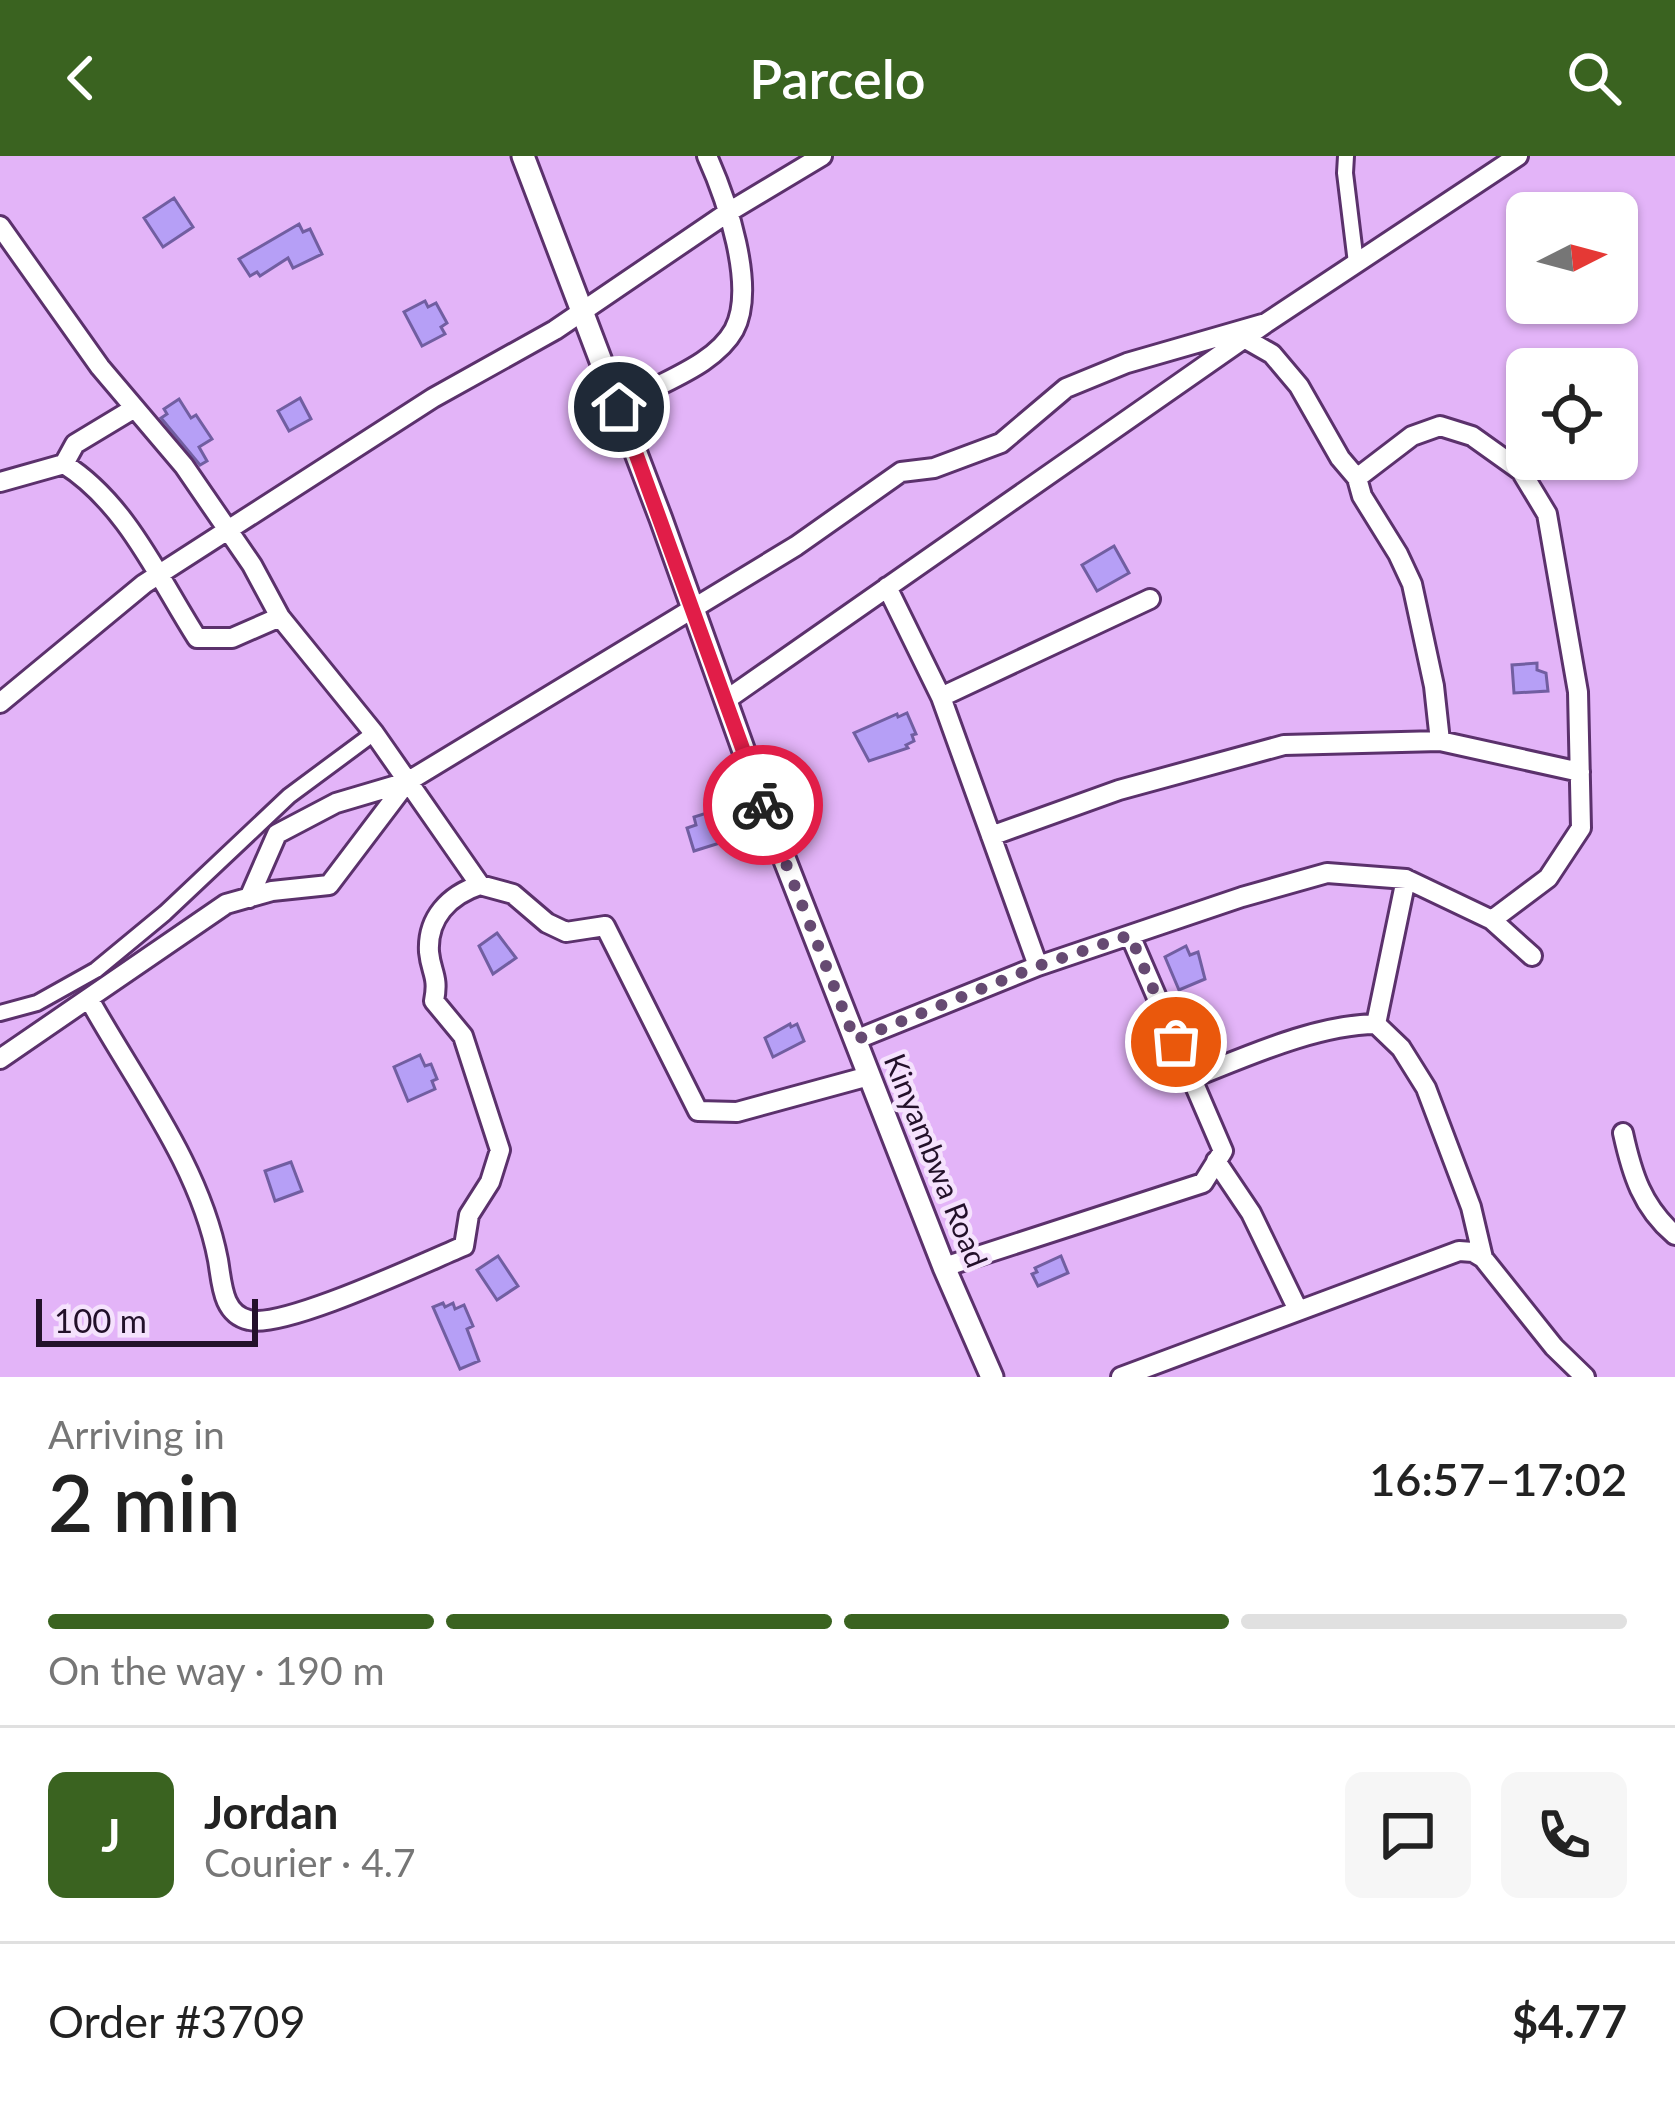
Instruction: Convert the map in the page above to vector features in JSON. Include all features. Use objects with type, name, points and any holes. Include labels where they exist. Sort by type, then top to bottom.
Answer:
[{"type":"street","name":"Kinyambwa Road","points":[[523,156],[855,1040],[992,1377]]},
{"type":"street","points":[[606,373],[658,386],[703,361],[734,329],[741,274],[707,156]]},
{"type":"street","points":[[0,703],[158,576],[433,398],[555,330],[727,213],[822,156]]},
{"type":"street","points":[[1346,156],[1355,263]]},
{"type":"street","points":[[726,700],[1244,338],[1518,156]]},
{"type":"street","points":[[0,226],[134,410],[184,466],[280,617],[374,733],[480,885]]},
{"type":"street","points":[[249,898],[277,834],[336,803],[407,782],[796,546],[901,472],[934,468],[1001,443],[1066,388],[1127,363],[1266,323]]},
{"type":"street","points":[[1244,338],[1272,355],[1299,386],[1340,458],[1358,478],[1362,496],[1412,584],[1434,686],[1440,741]]},
{"type":"street","points":[[64,464],[75,444],[134,410]]},
{"type":"street","points":[[1358,478],[1412,436],[1440,426],[1472,436],[1521,471],[1547,514],[1578,692],[1581,827],[1548,878],[1492,920]]},
{"type":"street","points":[[3,478],[64,464],[91,481],[124,521],[196,638],[232,638],[280,617]]},
{"type":"street","points":[[887,587],[941,697],[1038,966]]},
{"type":"street","points":[[941,697],[1150,599]]},
{"type":"street","points":[[0,1013],[37,1003],[96,970],[165,913],[289,796],[374,733]]},
{"type":"street","points":[[991,836],[1119,790],[1284,745],[1440,741],[1580,772]]},
{"type":"street","points":[[0,1060],[226,904],[328,885],[407,782]]},
{"type":"street","points":[[855,1040],[1038,966],[1327,873],[1406,879],[1492,920],[1532,956]]},
{"type":"street","points":[[1376,1024],[1406,879]]},
{"type":"street","points":[[89,999],[196,1185],[226,1304],[243,1320],[262,1322],[294,1314],[464,1246],[469,1215],[490,1182],[500,1150],[464,1036],[434,1000],[439,977],[429,955],[433,921],[461,891],[480,885],[513,894],[547,923],[566,932],[605,926],[698,1111],[737,1112],[869,1076]]},
{"type":"street","points":[[944,1268],[1204,1183],[1216,1162],[1222,1151],[1130,935]]},
{"type":"street","points":[[1192,1078],[1313,1036],[1376,1024]]},
{"type":"street","points":[[1376,1024],[1401,1048],[1426,1088],[1471,1207],[1483,1258]]},
{"type":"street","points":[[1623,1133],[1632,1175],[1650,1212],[1675,1234]]},
{"type":"street","points":[[1216,1162],[1252,1213],[1298,1310]]},
{"type":"street","points":[[1121,1377],[1459,1251],[1483,1258],[1553,1347],[1585,1377]]},
{"type":"building","points":[[174,198],[193,227],[163,247],[144,218]]},
{"type":"building","points":[[299,224],[303,232],[310,229],[322,254],[293,268],[288,258],[260,276],[257,272],[250,276],[239,259]]},
{"type":"building","points":[[425,301],[428,307],[436,303],[447,323],[441,327],[445,334],[422,346],[404,312]]},
{"type":"building","points":[[300,398],[311,419],[289,431],[278,411]]},
{"type":"building","points":[[179,399],[212,439],[199,447],[207,461],[200,465],[161,418],[167,414],[164,409]]},
{"type":"building","points":[[1114,546],[1129,573],[1097,591],[1082,565]]},
{"type":"building","points":[[1537,663],[1537,670],[1546,673],[1548,691],[1514,693],[1512,665]]},
{"type":"building","points":[[907,713],[916,734],[914,741],[908,748],[869,761],[854,733]]},
{"type":"building","points":[[713,811],[726,841],[694,851],[687,828],[696,825],[694,817]]},
{"type":"building","points":[[497,933],[516,958],[493,974],[479,946]]},
{"type":"building","points":[[1186,946],[1190,955],[1198,952],[1205,979],[1179,990],[1165,957]]},
{"type":"building","points":[[797,1024],[804,1041],[773,1057],[765,1038]]},
{"type":"building","points":[[420,1055],[425,1066],[431,1064],[435,1089],[408,1101],[394,1067]]},
{"type":"building","points":[[291,1162],[302,1191],[275,1201],[265,1171]]},
{"type":"building","points":[[498,1256],[518,1286],[497,1300],[477,1270]]},
{"type":"building","points":[[1061,1256],[1068,1273],[1038,1286],[1032,1274],[1035,1268]]},
{"type":"building","points":[[443,1303],[445,1307],[453,1303],[455,1309],[464,1305],[479,1361],[460,1369],[433,1307]]},
{"type":"way so far","points":[[763,805],[855,1040],[1038,966],[1130,935],[1176,1042]]},
{"type":"route","points":[[619,407],[763,805]]}]
